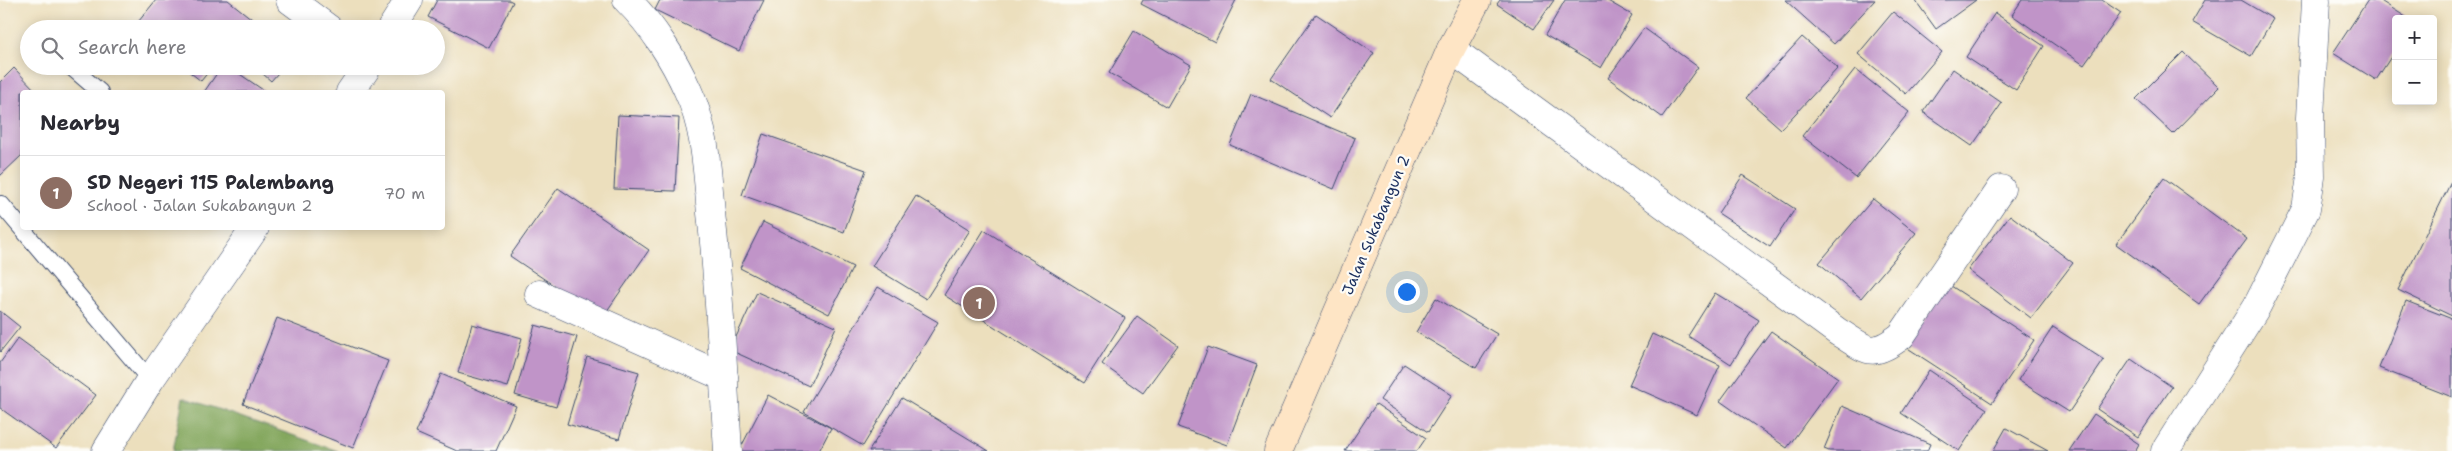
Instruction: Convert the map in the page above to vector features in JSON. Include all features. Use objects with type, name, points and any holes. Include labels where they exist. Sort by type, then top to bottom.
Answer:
[{"type":"street","points":[[290,0],[317,20]]},
{"type":"street","points":[[397,20],[409,0]]},
{"type":"street","name":"Jalan Sukabangun 2","points":[[1278,451],[1451,49],[1477,0]]},
{"type":"street","points":[[2165,451],[2256,306],[2306,209],[2311,176],[2310,118],[2316,0]]},
{"type":"street","points":[[638,4],[674,63],[688,91],[705,147],[719,287],[728,451]]},
{"type":"street","points":[[1451,49],[1838,332],[1866,349],[1880,350],[1901,336],[2002,190]]},
{"type":"street","points":[[351,90],[362,75]]},
{"type":"street","points":[[106,451],[150,380],[253,230]]},
{"type":"street","points":[[539,294],[724,377]]},
{"type":"lane","points":[[80,75],[98,90]]},
{"type":"lane","points":[[1,204],[20,226]]},
{"type":"lane","points":[[23,230],[150,380]]},
{"type":"green space","points":[[183,397],[338,451],[173,451]]},
{"type":"building","points":[[156,0],[228,0],[252,19],[251,20],[140,20]]},
{"type":"building","points":[[437,0],[509,0],[513,2],[489,48],[445,26],[445,20],[434,20],[428,17]]},
{"type":"building","points":[[660,0],[764,0],[739,51],[655,10]]},
{"type":"building","points":[[1143,0],[1236,0],[1215,42],[1141,4]]},
{"type":"building","points":[[1500,0],[1554,0],[1534,29],[1497,4]]},
{"type":"building","points":[[1565,0],[1606,0],[1632,15],[1601,68],[1545,35]]},
{"type":"building","points":[[1785,0],[1875,0],[1834,44]]},
{"type":"building","points":[[1915,0],[1976,0],[1936,29]]},
{"type":"building","points":[[2022,0],[2102,0],[2121,13],[2084,65],[2012,15]]},
{"type":"building","points":[[2205,0],[2241,0],[2273,19],[2251,56],[2192,22]]},
{"type":"building","points":[[2368,0],[2379,0],[2403,15],[2392,15],[2392,55],[2376,80],[2333,53]]},
{"type":"building","points":[[1893,12],[1942,52],[1906,94],[1858,54]]},
{"type":"building","points":[[1995,13],[2044,46],[2016,90],[1966,57]]},
{"type":"building","points":[[1316,14],[1374,53],[1330,118],[1271,79]]},
{"type":"building","points":[[1644,28],[1698,67],[1662,117],[1608,78]]},
{"type":"building","points":[[1134,31],[1191,65],[1167,107],[1109,73]]},
{"type":"building","points":[[1802,37],[1838,68],[1781,129],[1746,98]]},
{"type":"building","points":[[2183,52],[2219,87],[2173,134],[2136,99]]},
{"type":"building","points":[[14,68],[35,90],[20,90],[20,157],[0,176],[0,82]]},
{"type":"building","points":[[1855,69],[1909,112],[1856,178],[1802,136]]},
{"type":"building","points":[[1953,69],[2002,103],[1972,146],[1923,112]]},
{"type":"building","points":[[193,75],[206,75],[201,81]]},
{"type":"building","points":[[216,75],[241,75],[263,90],[205,90]]},
{"type":"building","points":[[264,75],[276,75],[271,81]]},
{"type":"building","points":[[1251,94],[1355,138],[1334,189],[1230,145]]},
{"type":"building","points":[[618,115],[679,118],[675,191],[614,189]]},
{"type":"building","points":[[763,134],[866,170],[844,232],[742,195]]},
{"type":"building","points":[[1743,175],[1795,209],[1770,247],[1718,213]]},
{"type":"building","points":[[2164,178],[2247,239],[2199,304],[2116,244]]},
{"type":"building","points":[[2452,180],[2452,316],[2398,290]]},
{"type":"building","points":[[558,188],[649,250],[602,318],[510,256]]},
{"type":"building","points":[[916,196],[970,230],[926,299],[872,266]]},
{"type":"building","points":[[1873,199],[1916,233],[1861,298],[1819,263]]},
{"type":"building","points":[[2010,215],[2073,263],[2031,318],[1968,270]]},
{"type":"building","points":[[763,222],[853,267],[829,314],[740,268]]},
{"type":"building","points":[[984,230],[1125,318],[1084,383],[944,295]]},
{"type":"building","points":[[1948,284],[2034,340],[1992,403],[1906,347]]},
{"type":"building","points":[[878,287],[938,322],[863,446],[804,412]]},
{"type":"building","points":[[757,292],[836,327],[809,386],[730,350]]},
{"type":"building","points":[[1715,293],[1759,320],[1731,364],[1688,336]]},
{"type":"building","points":[[1436,298],[1497,334],[1476,368],[1416,332]]},
{"type":"building","points":[[2406,301],[2452,319],[2452,397],[2379,368]]},
{"type":"building","points":[[0,311],[20,327],[0,352]]},
{"type":"building","points":[[1137,316],[1178,345],[1143,393],[1102,364]]},
{"type":"building","points":[[277,318],[388,361],[353,448],[243,404]]},
{"type":"building","points":[[472,324],[522,338],[508,387],[458,373]]},
{"type":"building","points":[[535,325],[577,337],[556,407],[515,395]]},
{"type":"building","points":[[2053,327],[2104,360],[2069,412],[2018,380]]},
{"type":"building","points":[[1771,331],[1838,378],[1787,448],[1720,401]]},
{"type":"building","points":[[1652,334],[1720,365],[1697,415],[1629,385]]},
{"type":"building","points":[[18,338],[96,395],[56,448],[0,408],[0,363]]},
{"type":"building","points":[[1208,347],[1257,365],[1227,445],[1178,427]]},
{"type":"building","points":[[587,357],[639,372],[619,439],[567,424]]},
{"type":"building","points":[[2131,359],[2172,387],[2138,437],[2097,409]]},
{"type":"building","points":[[1404,364],[1452,395],[1428,432],[1380,400]]},
{"type":"building","points":[[1929,370],[1987,409],[1959,451],[1901,413]]},
{"type":"building","points":[[441,374],[516,406],[496,451],[457,451],[416,433]]},
{"type":"building","points":[[768,395],[831,428],[819,451],[739,451]]},
{"type":"building","points":[[902,398],[989,451],[869,451]]},
{"type":"building","points":[[1376,404],[1426,438],[1417,451],[1345,451]]},
{"type":"building","points":[[1842,406],[1930,444],[1927,451],[1829,451],[1824,449]]},
{"type":"building","points":[[2094,414],[2139,444],[2135,451],[2069,451]]},
{"type":"building","points":[[2006,428],[2048,451],[1993,451]]},
{"type":"place","name":"SD Negeri 115 Palembang","points":[[979,303]]}]
